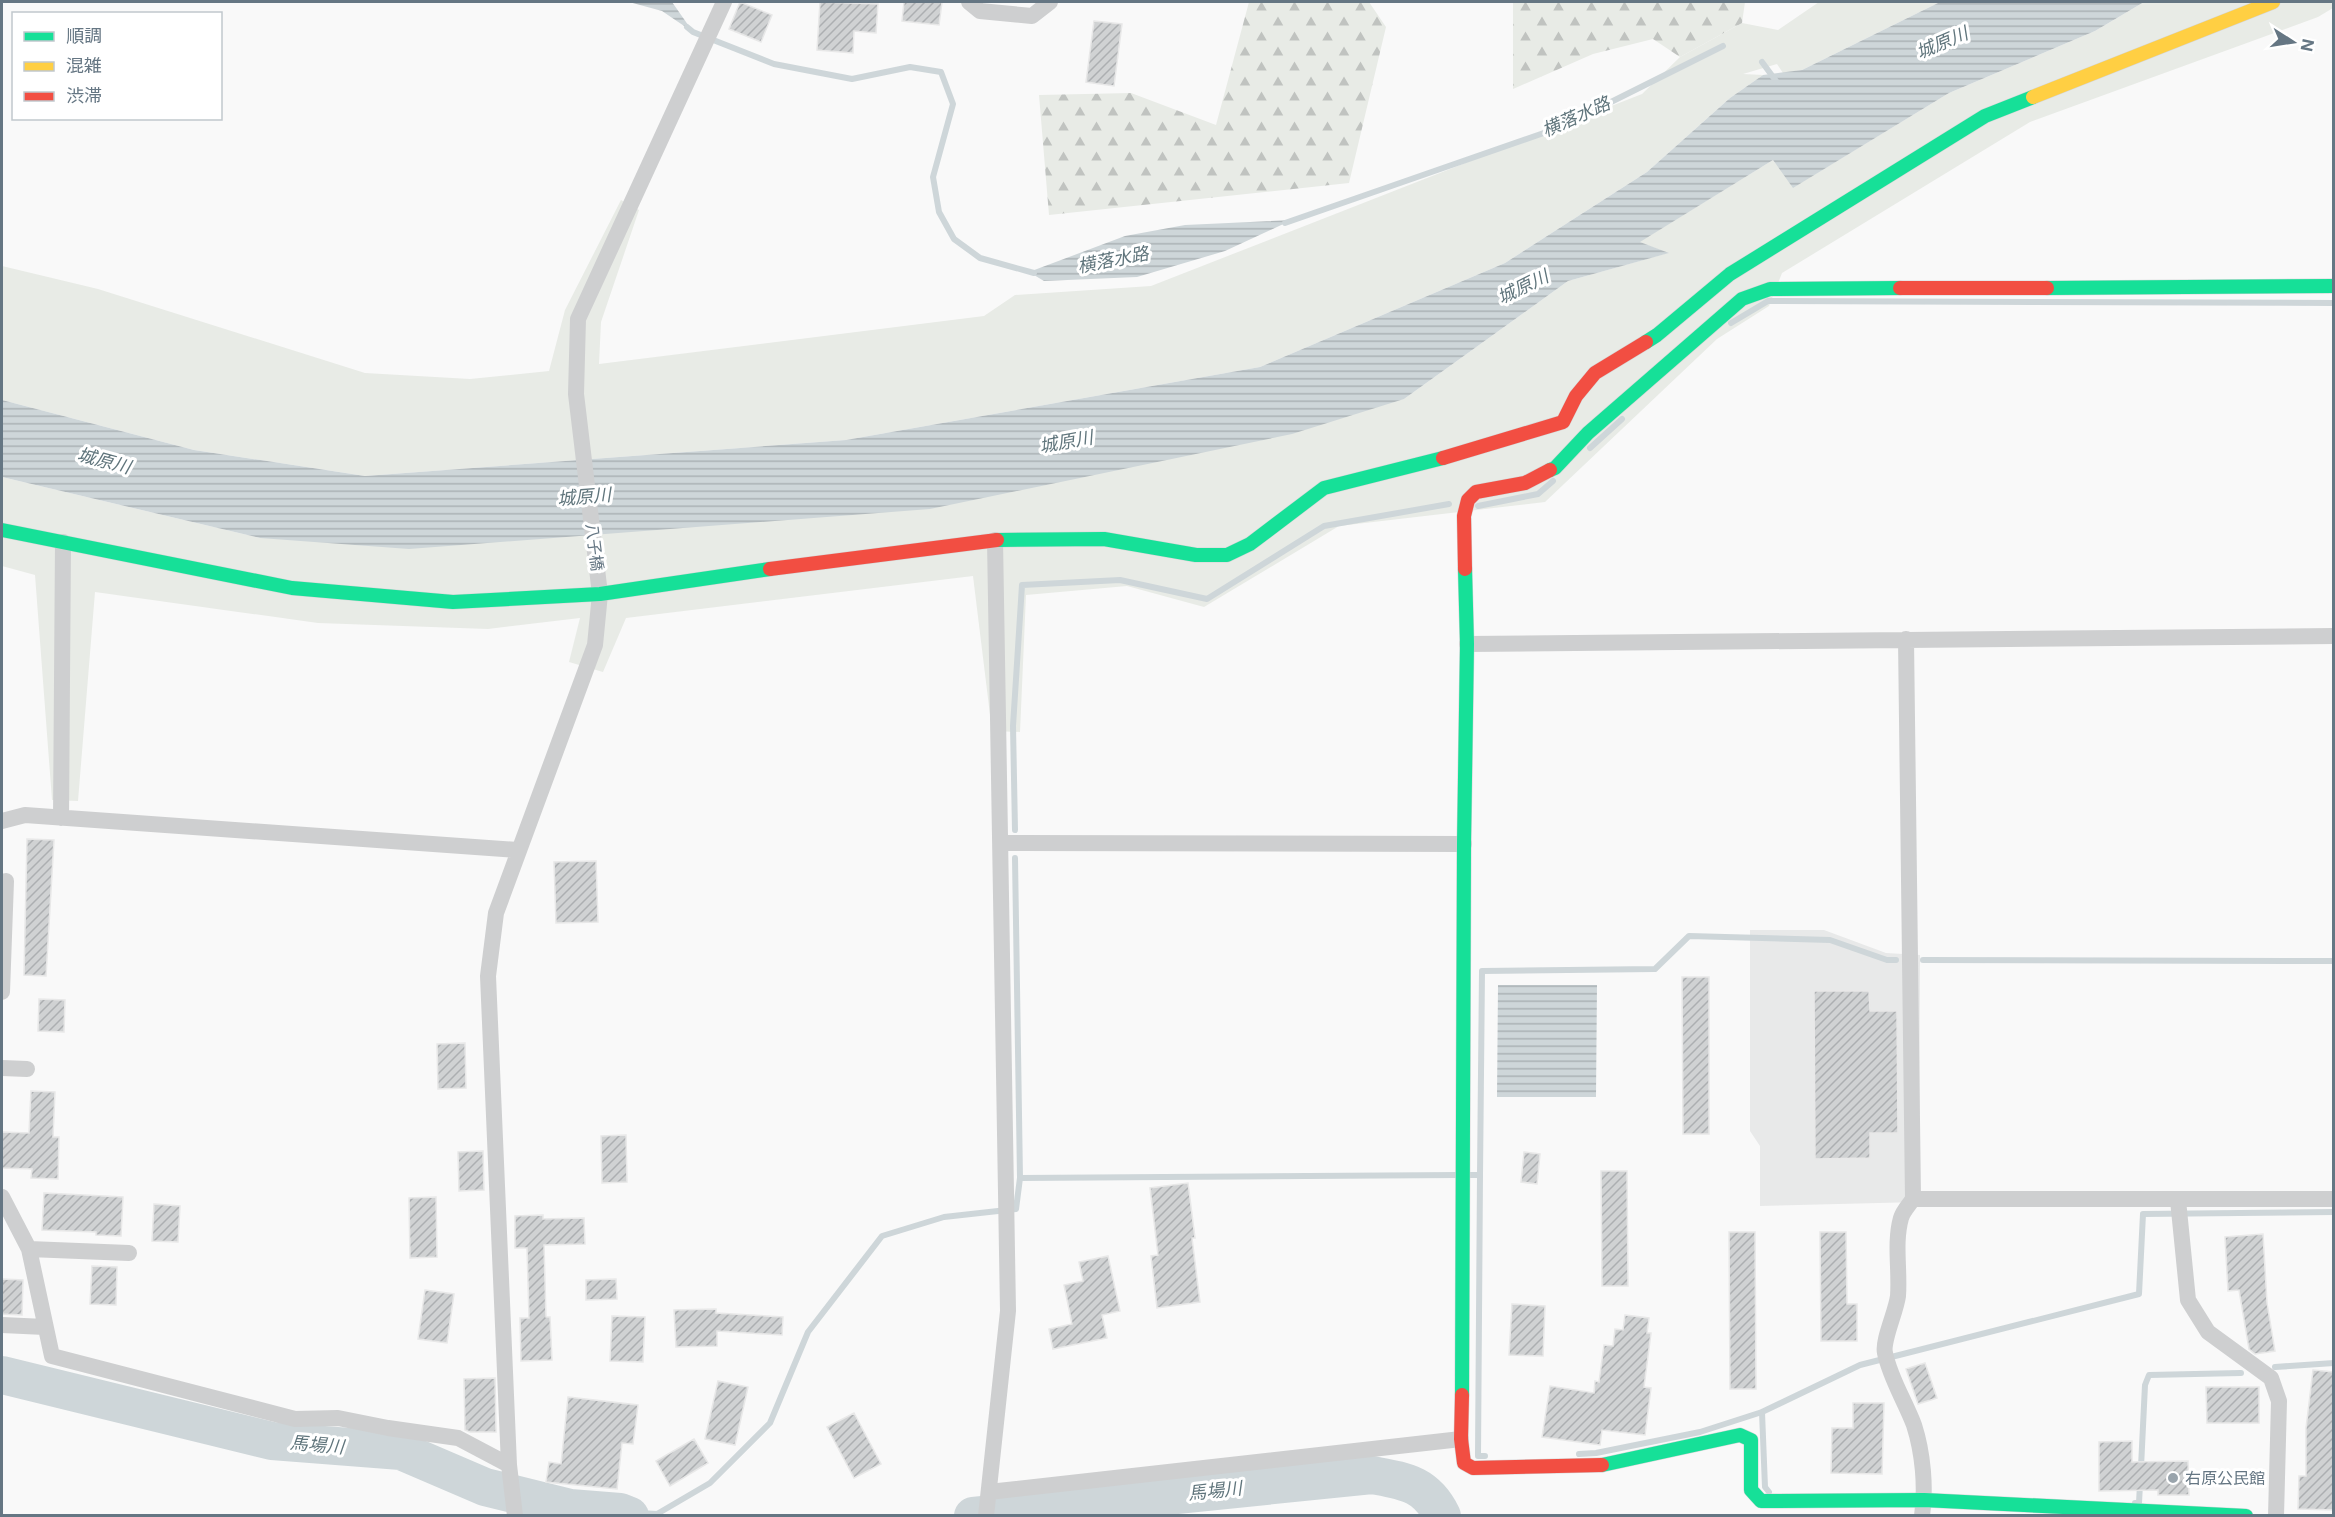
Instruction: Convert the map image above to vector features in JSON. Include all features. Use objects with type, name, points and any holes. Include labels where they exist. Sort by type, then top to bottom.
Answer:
[{"type":"street","name":"八子橋","points":[[515,1515],[509,1465],[488,976],[496,913],[595,645],[600,594],[576,394],[578,319],[724,2]]},
{"type":"street","points":[[969,2],[980,11],[1032,16],[1050,2]]},
{"type":"street","points":[[1563,422],[1576,396],[1595,373],[1658,335],[1730,274],[1985,116],[2272,2]]},
{"type":"street","points":[[2246,1515],[1923,1508],[1761,1501],[1751,1490],[1751,1440],[1740,1435],[1608,1465],[1473,1468],[1464,1462],[1461,1439],[1467,644],[1464,516],[1468,500],[1476,492],[1525,483],[1555,468],[1588,433],[1742,299],[1770,289],[2334,286]]},
{"type":"street","points":[[2,530],[292,588],[453,602],[600,594],[830,560],[995,540],[1104,539],[1196,555],[1227,555],[1250,544],[1324,488],[1408,468],[1563,422],[1588,433]]},
{"type":"street","points":[[986,1515],[1008,1311],[995,540]]},
{"type":"street","points":[[61,818],[63,542]]},
{"type":"street","points":[[1467,644],[2334,636]]},
{"type":"street","points":[[1906,639],[1913,1198],[1901,1215],[1898,1295],[1884,1343],[1886,1359],[1914,1426],[1922,1464],[1923,1508]]},
{"type":"street","points":[[2,821],[25,815],[518,850]]},
{"type":"street","points":[[1001,843],[1464,844]]},
{"type":"street","points":[[2,992],[3,912],[6,881]]},
{"type":"street","points":[[2,1068],[27,1069]]},
{"type":"street","points":[[2,1197],[29,1250],[52,1356],[295,1419],[338,1418],[458,1438],[509,1465]]},
{"type":"street","points":[[1913,1198],[2334,1199]]},
{"type":"street","points":[[2178,1200],[2188,1300],[2208,1332],[2271,1378],[2279,1401],[2276,1515]]},
{"type":"street","points":[[29,1250],[129,1253]]},
{"type":"street","points":[[2,1325],[45,1327]]},
{"type":"street","points":[[989,1492],[1461,1439]]},
{"type":"shaded area","points":[[1750,930],[1824,930],[1886,953],[1920,955],[1919,1202],[1760,1206],[1760,1146],[1750,1131]]},
{"type":"green space","points":[[1249,2],[1369,2],[1386,27],[1349,183],[1049,215],[1039,95],[1131,93],[1216,125]]},
{"type":"green space","points":[[1513,2],[1745,2],[1742,23],[1680,57],[1653,39],[1593,54],[1513,89]]},
{"type":"green space","points":[[1819,2],[1940,2],[1802,70],[1783,73],[1777,64],[1743,74],[1763,75],[1730,98],[1647,172],[1505,263],[1260,367],[846,440],[365,476],[194,450],[2,400],[2,266],[98,289],[365,373],[470,379],[549,371],[565,310],[621,200],[639,210],[601,322],[599,364],[984,316],[1015,295],[1151,286],[1642,94],[1680,57],[1742,23],[1778,30]]},
{"type":"green space","points":[[2144,2],[2333,2],[2333,8],[2318,17],[2030,122],[1782,273],[1769,306],[1717,339],[1545,502],[1339,526],[1204,607],[1127,586],[1026,595],[1020,732],[992,731],[973,576],[626,618],[603,672],[569,662],[580,618],[488,629],[318,623],[95,592],[78,801],[52,800],[35,575],[2,566],[2,477],[260,538],[1404,399],[1568,281],[1668,253],[1639,242],[1773,160],[1794,187],[1949,93],[2095,31]]},
{"type":"water","points":[[629,2],[672,2],[693,32],[662,11]]},
{"type":"water","name":"城原川","points":[[1940,2],[2144,2],[2095,31],[1949,93],[1793,188],[1773,160],[1640,242],[1669,253],[1568,281],[1404,399],[1292,434],[930,509],[409,549],[260,538],[2,477],[2,400],[194,450],[365,476],[846,440],[1260,367],[1505,263],[1647,172],[1730,98],[1763,75],[1802,70]]},
{"type":"water","points":[[1292,220],[1225,251],[1137,277],[1044,281],[1029,272],[1125,236],[1185,225]]},
{"type":"water","points":[[1498,985],[1597,985],[1596,1097],[1497,1097]]},
{"type":"building","points":[[740,2],[772,15],[761,42],[729,29]]},
{"type":"building","points":[[820,2],[878,4],[876,33],[854,31],[853,53],[817,50]]},
{"type":"building","points":[[904,2],[942,2],[939,25],[902,21]]},
{"type":"building","points":[[1094,21],[1122,24],[1114,86],[1086,82]]},
{"type":"building","points":[[27,839],[54,840],[46,976],[24,975]]},
{"type":"building","points":[[596,861],[598,922],[556,923],[554,862]]},
{"type":"building","points":[[1682,977],[1709,977],[1709,1134],[1683,1134]]},
{"type":"building","points":[[1814,991],[1869,991],[1870,1011],[1897,1011],[1898,1133],[1870,1133],[1870,1158],[1815,1159]]},
{"type":"building","points":[[39,999],[65,1000],[64,1032],[38,1031]]},
{"type":"building","points":[[465,1043],[466,1088],[438,1089],[437,1044]]},
{"type":"building","points":[[31,1091],[55,1092],[53,1137],[59,1137],[58,1179],[31,1178],[32,1169],[2,1168],[2,1132],[29,1133]]},
{"type":"building","points":[[626,1135],[627,1182],[602,1183],[601,1136]]},
{"type":"building","points":[[483,1151],[484,1190],[459,1191],[458,1152]]},
{"type":"building","points":[[1524,1152],[1540,1154],[1537,1184],[1521,1182]]},
{"type":"building","points":[[1601,1171],[1627,1171],[1628,1286],[1602,1286]]},
{"type":"building","points":[[1188,1183],[1200,1302],[1157,1308],[1151,1256],[1158,1255],[1150,1188]]},
{"type":"building","points":[[44,1193],[123,1197],[121,1236],[96,1235],[96,1232],[42,1230]]},
{"type":"building","points":[[436,1197],[437,1257],[410,1258],[409,1198]]},
{"type":"building","points":[[154,1204],[180,1206],[178,1242],[152,1241]]},
{"type":"building","points":[[543,1215],[543,1219],[584,1218],[585,1244],[544,1245],[546,1317],[550,1317],[552,1360],[521,1361],[520,1318],[529,1318],[527,1248],[515,1248],[515,1216]]},
{"type":"building","points":[[1729,1232],[1755,1232],[1756,1389],[1730,1389]]},
{"type":"building","points":[[1820,1232],[1846,1232],[1847,1304],[1857,1304],[1857,1341],[1821,1341]]},
{"type":"building","points":[[2263,1234],[2267,1303],[2275,1351],[2255,1354],[2249,1349],[2239,1290],[2228,1291],[2225,1237]]},
{"type":"building","points":[[1108,1256],[1120,1311],[1102,1315],[1107,1338],[1053,1349],[1049,1329],[1072,1324],[1064,1285],[1083,1281],[1079,1262]]},
{"type":"building","points":[[92,1266],[117,1267],[116,1305],[90,1304]]},
{"type":"building","points":[[2,1279],[23,1280],[22,1315],[2,1314]]},
{"type":"building","points":[[616,1279],[617,1299],[586,1300],[586,1280]]},
{"type":"building","points":[[425,1290],[454,1294],[447,1343],[418,1339]]},
{"type":"building","points":[[1512,1304],[1545,1306],[1543,1356],[1509,1355]]},
{"type":"building","points":[[716,1309],[716,1313],[783,1317],[782,1335],[717,1331],[717,1346],[676,1347],[674,1310]]},
{"type":"building","points":[[1625,1315],[1649,1318],[1647,1333],[1651,1333],[1644,1387],[1651,1388],[1645,1435],[1602,1430],[1600,1445],[1542,1437],[1550,1386],[1594,1393],[1595,1381],[1599,1382],[1604,1345],[1613,1346],[1615,1329],[1623,1330]]},
{"type":"building","points":[[612,1316],[645,1317],[643,1362],[610,1361]]},
{"type":"building","points":[[1925,1363],[1937,1398],[1918,1404],[1906,1369]]},
{"type":"building","points":[[2313,1370],[2334,1372],[2334,1510],[2298,1509],[2299,1476],[2306,1476],[2306,1428]]},
{"type":"building","points":[[495,1378],[496,1432],[465,1430],[464,1379]]},
{"type":"building","points":[[718,1381],[748,1387],[735,1445],[705,1439]]},
{"type":"building","points":[[2206,1387],[2259,1387],[2259,1423],[2207,1423]]},
{"type":"building","points":[[568,1397],[638,1405],[633,1444],[622,1443],[617,1489],[546,1482],[549,1462],[561,1464]]},
{"type":"building","points":[[1853,1403],[1884,1403],[1882,1474],[1831,1473],[1832,1428],[1853,1428]]},
{"type":"building","points":[[854,1413],[881,1464],[854,1478],[827,1427]]},
{"type":"building","points":[[694,1439],[708,1463],[670,1486],[656,1461]]},
{"type":"building","points":[[2132,1441],[2132,1462],[2188,1461],[2189,1495],[2158,1495],[2158,1490],[2099,1491],[2099,1442]]},
{"type":"waterway","name":"横落水路","points":[[687,27],[693,32],[774,64],[852,79],[910,67],[941,72],[953,104],[933,177],[939,212],[954,239],[980,258],[1034,273]]},
{"type":"waterway","name":"横落水路","points":[[1285,223],[1561,127],[1723,46]]},
{"type":"waterway","points":[[1762,62],[1776,81]]},
{"type":"waterway","points":[[1731,323],[1768,301],[2334,303]]},
{"type":"waterway","points":[[1590,448],[1622,419]]},
{"type":"waterway","points":[[1478,506],[1538,494],[1553,481]]},
{"type":"waterway","points":[[1015,830],[1013,726],[1022,585],[1120,580],[1207,599],[1324,526],[1449,504]]},
{"type":"waterway","points":[[1015,858],[1020,1178]]},
{"type":"waterway","points":[[1468,1175],[1480,1175],[1482,971],[1655,969],[1689,936],[1830,940],[1887,960],[1896,960]]},
{"type":"waterway","points":[[1923,960],[2334,961]]},
{"type":"waterway","points":[[620,1512],[657,1514],[710,1483],[770,1423],[808,1332],[882,1236],[944,1217],[1016,1209],[1020,1178],[1458,1175]]},
{"type":"waterway","points":[[1480,1175],[1478,1456],[1485,1456]]},
{"type":"waterway","points":[[1579,1454],[1596,1453],[1700,1432],[1762,1412],[1860,1365],[2139,1294],[2143,1214],[2334,1212]]},
{"type":"waterway","points":[[2275,1367],[2334,1363]]},
{"type":"waterway","points":[[2141,1467],[2145,1385],[2149,1375],[2241,1373]]},
{"type":"waterway","name":"馬場川","points":[[2,1375],[272,1441],[401,1451],[485,1487],[570,1508],[620,1512],[630,1516]]},
{"type":"waterway","points":[[1762,1412],[1765,1487],[1769,1492]]},
{"type":"waterway","name":"馬場川","points":[[973,1516],[1372,1475],[1413,1485],[1429,1497],[1442,1516]]},
{"type":"waterway","points":[[2135,1503],[2139,1503],[2140,1484]]},
{"type":"traffic: fast","points":[[1646,342],[1730,274],[1985,116],[2033,97]]},
{"type":"traffic: fast","points":[[2047,288],[2334,286]]},
{"type":"traffic: fast","points":[[1550,470],[1555,468],[1588,433],[1742,299],[1770,289],[1900,288]]},
{"type":"traffic: fast","points":[[997,540],[1104,539],[1196,555],[1227,555],[1250,544],[1324,488],[1443,458]]},
{"type":"traffic: fast","points":[[2,530],[292,588],[453,602],[600,594],[770,569]]},
{"type":"traffic: fast","points":[[1462,1395],[1467,644],[1465,569]]},
{"type":"traffic: fast","points":[[1602,1465],[1740,1435],[1751,1440],[1751,1490],[1761,1501],[1924,1500],[2246,1516]]},
{"type":"traffic: slow","points":[[2033,97],[2273,2]]},
{"type":"traffic: jam","points":[[1900,288],[2047,288]]},
{"type":"traffic: jam","points":[[1443,458],[1563,422],[1576,396],[1595,373],[1646,342]]},
{"type":"traffic: jam","points":[[1465,569],[1464,516],[1468,500],[1476,492],[1525,483],[1550,470]]},
{"type":"traffic: jam","points":[[770,569],[997,540]]},
{"type":"traffic: jam","points":[[1462,1395],[1461,1439],[1464,1463],[1473,1468],[1602,1465]]},
{"type":"place","name":"右原公民館","points":[[2173,1478]]}]
